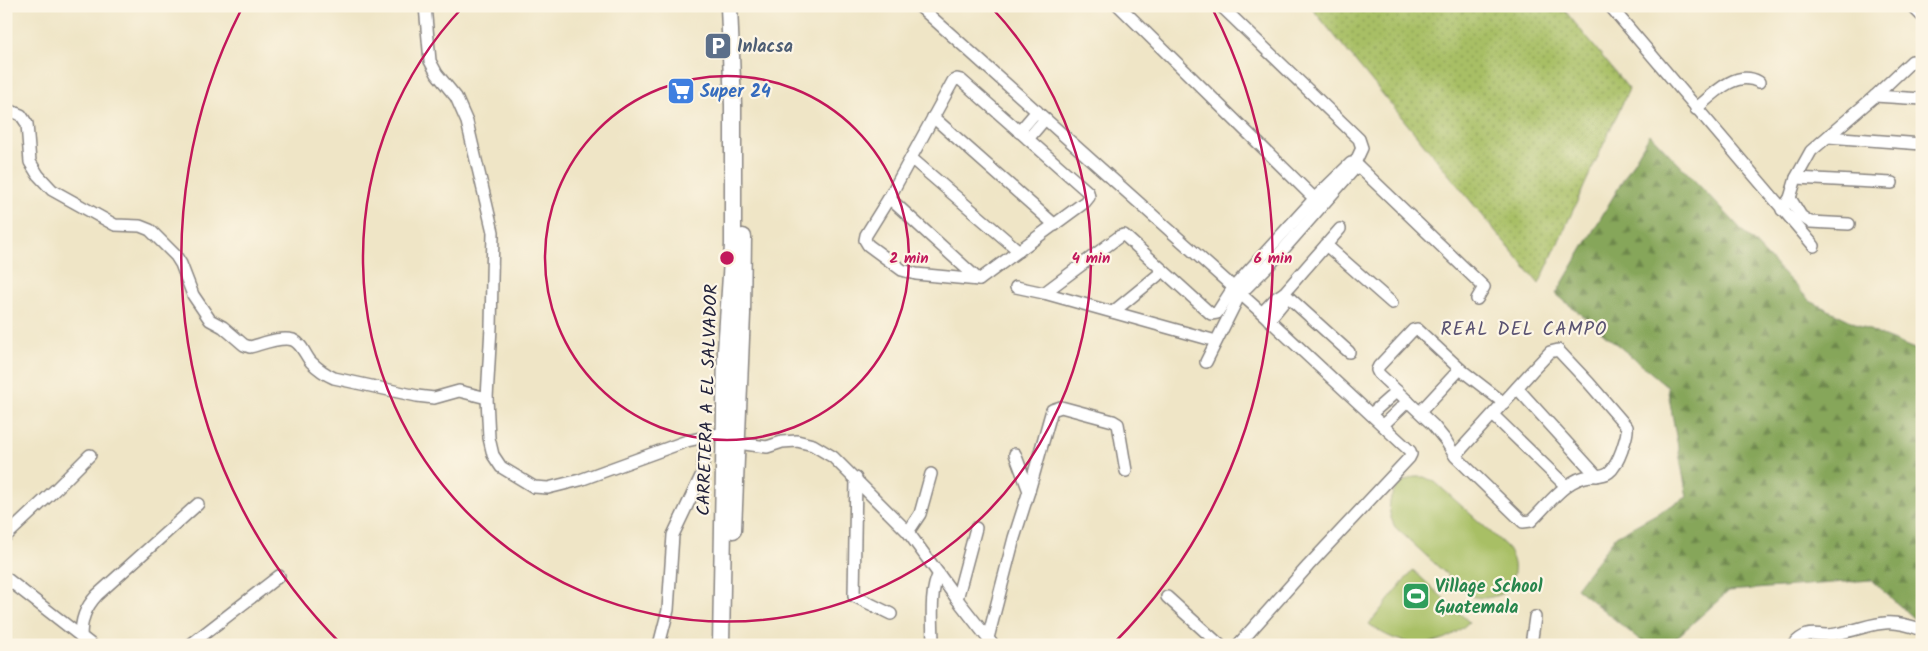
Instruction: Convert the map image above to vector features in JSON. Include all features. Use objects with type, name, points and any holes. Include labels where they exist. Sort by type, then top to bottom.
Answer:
[{"type":"highway","name":"CARRETERA A EL SALVADOR","points":[[721,645],[723,433],[734,175],[729,6]]},
{"type":"highway","name":"CARRETERA A EL SALVADOR","points":[[730,645],[739,412],[744,175],[740,6]]},
{"type":"highway","points":[[726,345],[736,343],[735,392],[739,412]]},
{"type":"street","points":[[425,6],[430,61],[437,74],[456,97],[467,122],[492,232],[492,327],[487,398],[489,438],[493,455],[501,467],[534,486],[548,488],[580,480],[687,440],[723,433]]},
{"type":"street","points":[[919,6],[1408,447],[1411,454],[1409,458],[1308,566],[1238,645]]},
{"type":"street","points":[[1119,6],[1318,201]]},
{"type":"street","points":[[1206,362],[1216,341],[1224,311],[1237,291],[1274,260],[1285,239],[1318,201],[1355,168],[1355,163],[1362,148],[1358,139],[1221,6]]},
{"type":"street","points":[[1610,6],[1814,246]]},
{"type":"street","points":[[1912,6],[1922,16]]},
{"type":"street","points":[[1782,210],[1790,198],[1796,178],[1807,156],[1912,61]]},
{"type":"street","points":[[1696,109],[1719,90],[1741,77],[1759,82]]},
{"type":"street","points":[[960,80],[1088,192],[1089,197],[1086,202],[979,280],[916,274],[902,270],[868,244],[865,240],[866,235],[889,198],[933,116],[953,81],[960,80]]},
{"type":"street","points":[[1875,96],[1922,98]]},
{"type":"street","points":[[6,109],[21,115],[27,124],[30,162],[38,175],[52,190],[115,225],[140,226],[150,230],[182,264],[193,295],[210,320],[223,326],[244,345],[250,347],[285,339],[293,340],[300,344],[310,360],[322,372],[334,378],[417,396],[434,398],[459,391],[487,398]]},
{"type":"street","points":[[1024,136],[1041,115]]},
{"type":"street","points":[[933,116],[1055,225]]},
{"type":"street","points":[[1828,137],[1922,144]]},
{"type":"street","points":[[911,158],[1019,251]]},
{"type":"street","points":[[1355,163],[1471,282],[1484,287],[1477,299]]},
{"type":"street","points":[[1796,178],[1892,183]]},
{"type":"street","points":[[889,198],[979,280]]},
{"type":"street","points":[[1790,198],[1805,220],[1810,222],[1849,224]]},
{"type":"street","points":[[1266,317],[1283,303],[1284,293],[1340,229]]},
{"type":"street","points":[[1044,293],[1122,235],[1129,237],[1163,271],[1211,314],[1224,311]]},
{"type":"street","points":[[1326,245],[1392,303]]},
{"type":"street","points":[[1113,312],[1163,271]]},
{"type":"street","points":[[1016,287],[1044,293],[1216,341]]},
{"type":"street","points":[[1284,293],[1349,352]]},
{"type":"street","points":[[1455,456],[1504,403],[1550,352],[1555,350],[1560,351],[1626,425],[1627,430],[1617,464],[1609,473],[1583,477],[1566,486],[1531,521],[1525,523],[1455,456],[1446,441],[1420,412],[1377,370],[1415,329],[1419,330],[1460,369],[1504,403]]},
{"type":"street","points":[[1420,412],[1460,369]]},
{"type":"street","points":[[1517,388],[1596,476]]},
{"type":"street","points":[[1372,414],[1397,390]]},
{"type":"street","points":[[1383,425],[1408,401]]},
{"type":"street","points":[[991,641],[1014,538],[1030,491],[1052,410],[1061,406],[1118,424],[1126,471]]},
{"type":"street","points":[[1493,415],[1566,486]]},
{"type":"street","points":[[659,645],[668,610],[673,534],[702,474],[706,437]]},
{"type":"street","points":[[737,443],[767,447],[782,442],[797,441],[813,444],[833,457],[908,532],[957,599],[991,641]]},
{"type":"street","points":[[6,536],[90,454]]},
{"type":"street","points":[[1015,454],[1030,491]]},
{"type":"street","points":[[908,532],[920,514],[931,474]]},
{"type":"street","points":[[856,478],[854,596],[891,614]]},
{"type":"street","points":[[81,637],[85,612],[96,595],[198,504]]},
{"type":"street","points":[[957,599],[976,528]]},
{"type":"street","points":[[933,645],[934,584],[938,574]]},
{"type":"street","points":[[190,645],[279,576]]},
{"type":"street","points":[[6,578],[92,645]]},
{"type":"street","points":[[1167,597],[1220,645]]},
{"type":"street","points":[[1531,645],[1535,617]]},
{"type":"street","points":[[1794,645],[1801,637],[1807,634],[1836,634],[1878,623],[1898,622],[1922,630]]},
{"type":"green space","points":[[1310,6],[1561,6],[1629,89],[1539,284]]},
{"type":"green space","points":[[1650,134],[1810,301],[1882,336],[1922,352],[1922,626],[1871,580],[1729,591],[1668,645],[1646,645],[1576,588],[1616,536],[1687,497],[1667,386],[1556,294]]},
{"type":"green space","points":[[1414,477],[1424,477],[1435,482],[1506,546],[1514,563],[1514,573],[1507,591],[1489,598],[1470,596],[1395,527],[1391,519],[1391,497],[1400,485]]},
{"type":"green space","name":"Village School Guatemala","points":[[1413,570],[1469,622],[1445,638],[1433,642],[1420,643],[1394,638],[1369,624]]},
{"type":"place","name":"Inlacsa","points":[[718,46]]},
{"type":"place","name":"Super 24","points":[[681,91]]},
{"type":"place","name":"Village School Guatemala","points":[[1416,596]]},
{"type":"district","name":"REAL DEL CAMPO","points":[[1524,328]]}]
